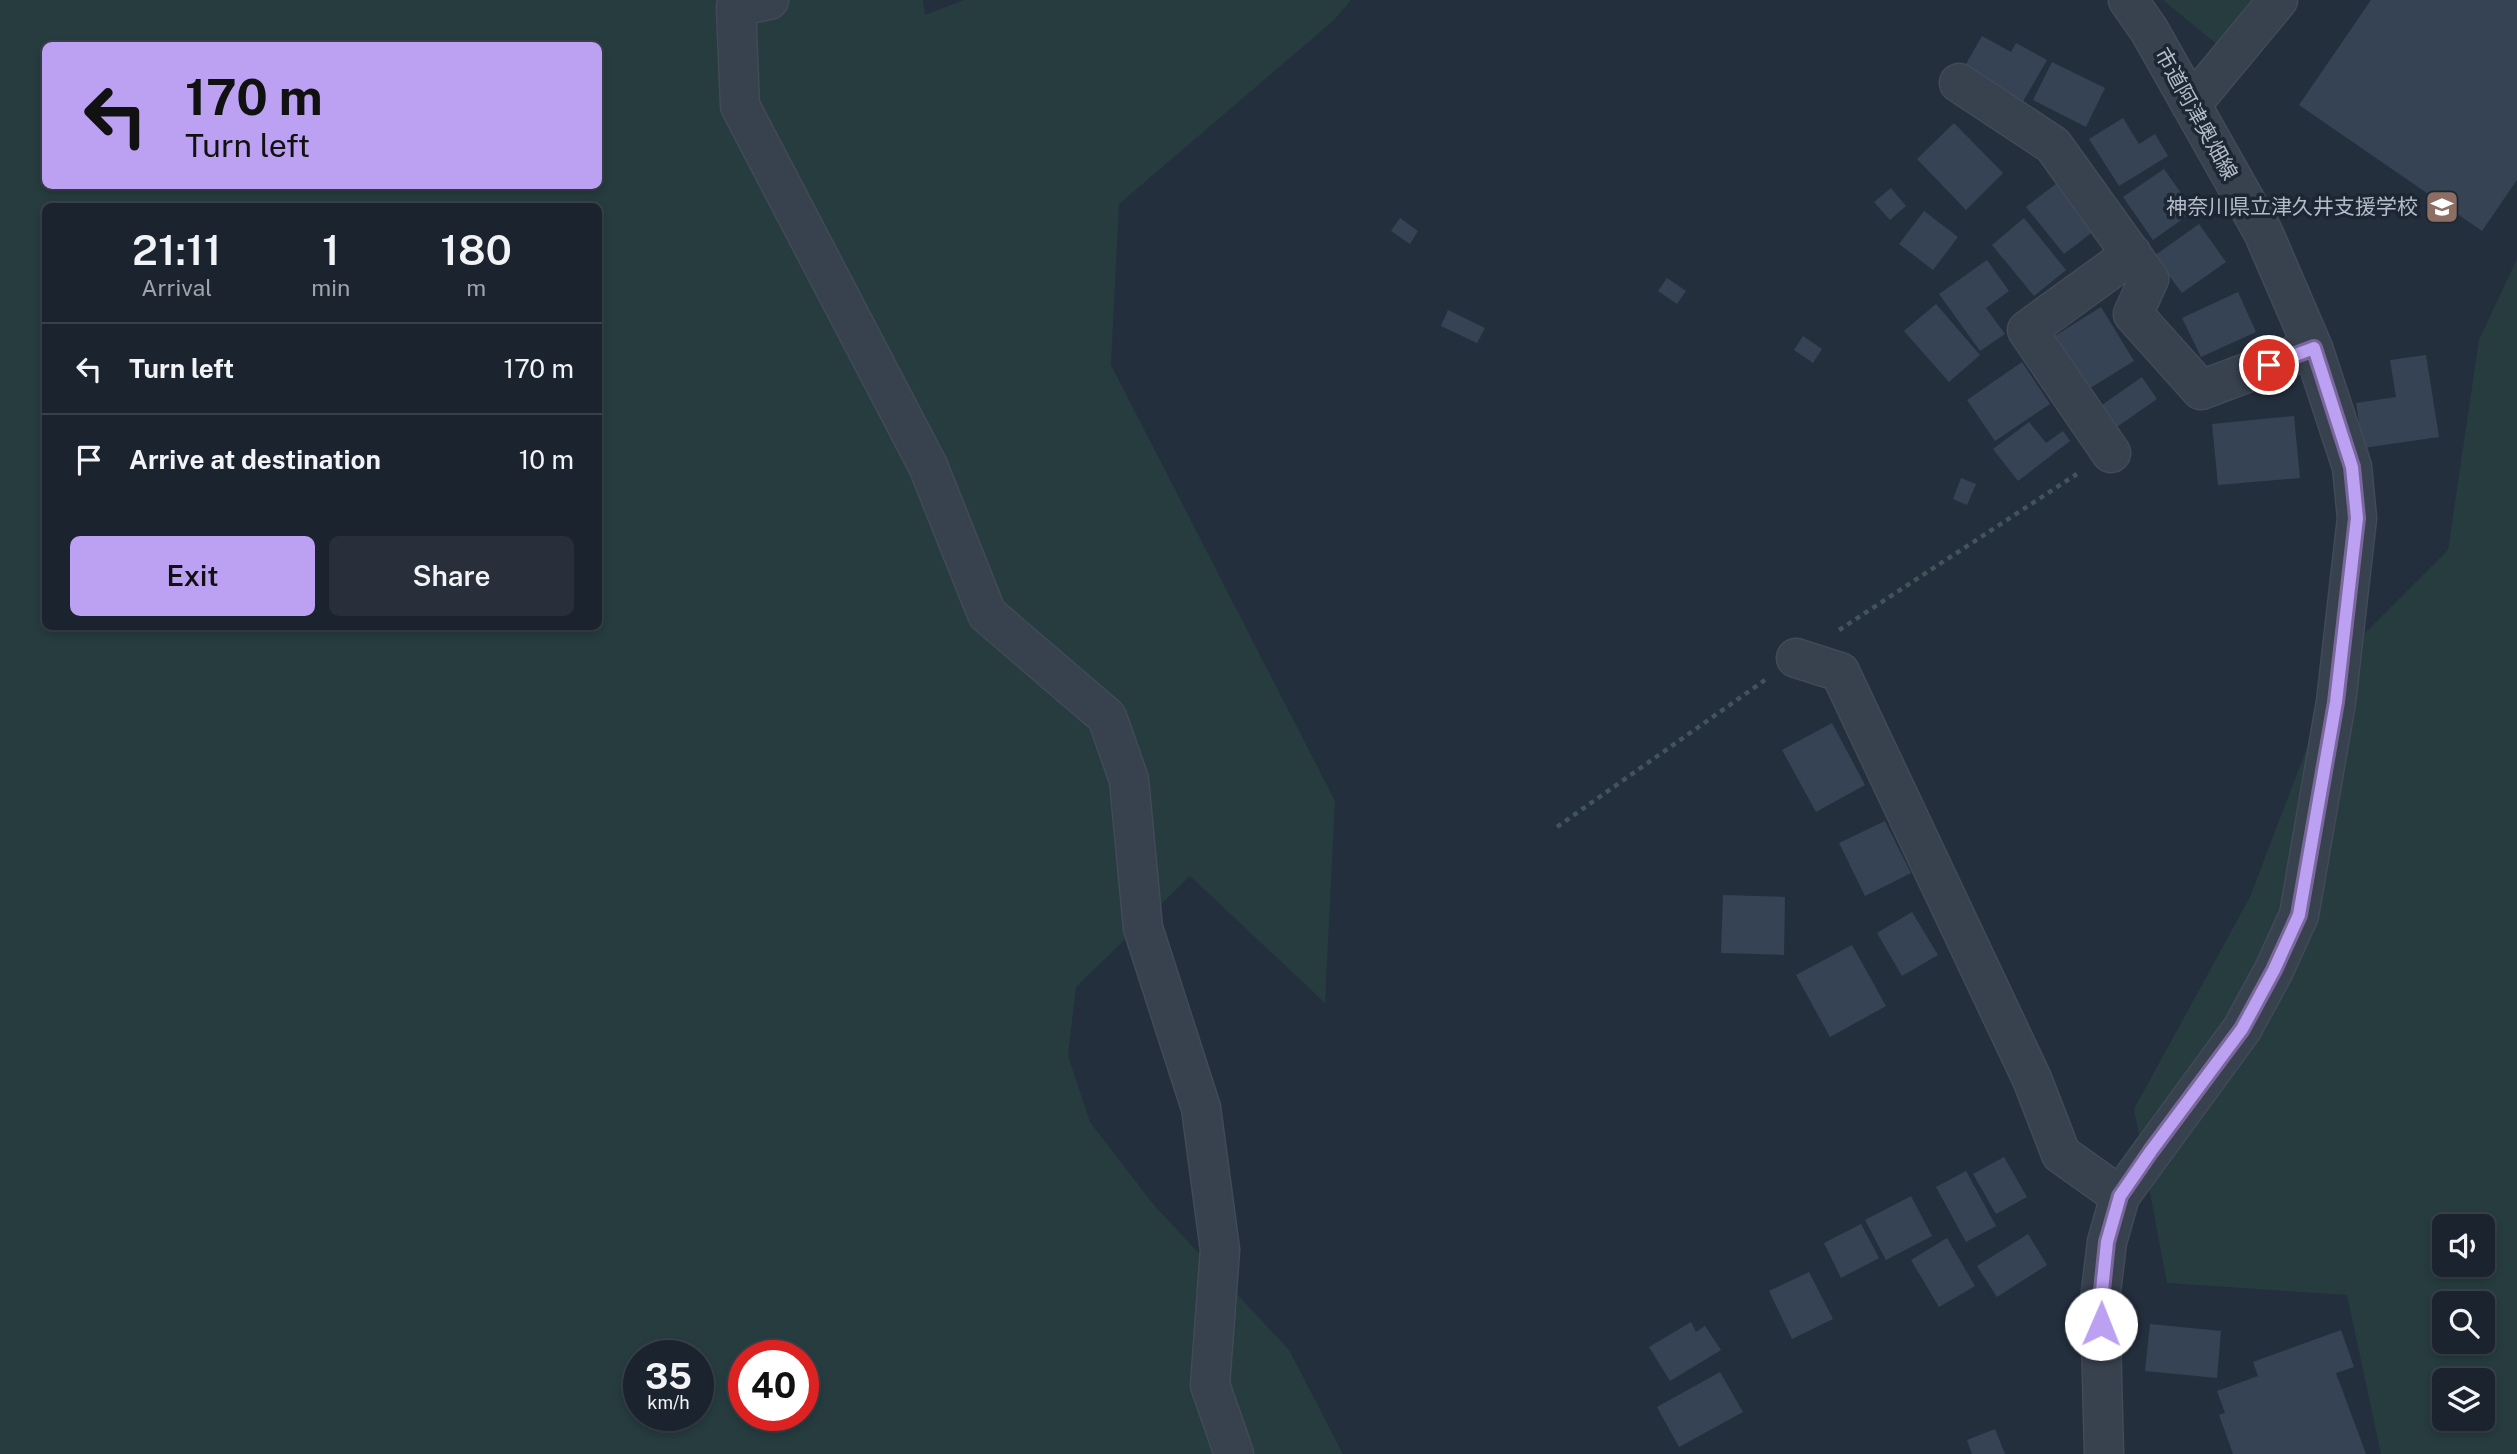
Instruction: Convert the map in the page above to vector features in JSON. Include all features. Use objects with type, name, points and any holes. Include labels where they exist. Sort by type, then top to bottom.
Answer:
[{"type":"street","points":[[769,0],[736,7],[740,106],[928,466],[987,614],[1107,717],[1129,780],[1143,928],[1201,1108],[1220,1250],[1210,1385],[1234,1454]]},
{"type":"street","name":"市道阿津奥畑線","points":[[2104,1454],[2101,1300],[2107,1242],[2120,1196],[2242,1029],[2274,970],[2299,915],[2336,702],[2357,518],[2352,467],[2314,348],[2263,232],[2150,30],[2128,0]]},
{"type":"street","points":[[2192,105],[2278,0]]},
{"type":"street","points":[[1959,83],[2053,145],[2150,279],[2133,314],[2201,390],[2314,348]]},
{"type":"street","points":[[2110,453],[2027,330],[2132,254]]},
{"type":"street","points":[[1796,658],[1840,672],[2032,1079],[2061,1154],[2120,1196]]},
{"type":"green space","points":[[0,0],[923,0],[925,15],[964,0],[1351,0],[1334,20],[1119,204],[1111,365],[1335,801],[1325,1003],[1190,876],[1076,987],[1068,1056],[1090,1122],[1153,1204],[1289,1350],[1343,1454],[0,1454]]},
{"type":"green space","points":[[2163,0],[2258,0],[2220,47]]},
{"type":"green space","points":[[2517,259],[2517,1454],[2381,1454],[2347,1295],[2167,1283],[2134,1109],[2250,897],[2342,656],[2448,550],[2479,340]]},
{"type":"building","points":[[2371,0],[2517,0],[2517,180],[2482,231],[2299,105]]},
{"type":"building","points":[[1982,36],[2011,52],[2016,43],[2047,60],[2021,105],[1962,71]]},
{"type":"building","points":[[2052,62],[2105,88],[2086,127],[2033,100]]},
{"type":"building","points":[[2123,118],[2139,144],[2155,134],[2168,156],[2119,186],[2089,139]]},
{"type":"building","points":[[1954,123],[2003,173],[1966,210],[1917,159]]},
{"type":"building","points":[[2164,169],[2194,211],[2153,240],[2123,197]]},
{"type":"building","points":[[2061,180],[2098,228],[2064,254],[2026,207]]},
{"type":"building","points":[[1891,188],[1906,206],[1890,220],[1874,202]]},
{"type":"building","points":[[1924,211],[1958,237],[1933,270],[1899,244]]},
{"type":"building","points":[[1400,218],[1418,231],[1410,244],[1391,231]]},
{"type":"building","points":[[2024,218],[2066,270],[2034,296],[1992,245]]},
{"type":"building","points":[[2199,224],[2226,262],[2182,293],[2154,256]]},
{"type":"building","points":[[1987,260],[2009,291],[1986,308],[2005,334],[1980,351],[1939,294]]},
{"type":"building","points":[[1667,278],[1686,291],[1677,304],[1658,291]]},
{"type":"building","points":[[2238,292],[2256,332],[2201,357],[2182,318]]},
{"type":"building","points":[[1936,304],[1980,355],[1949,382],[1904,331]]},
{"type":"building","points":[[2101,307],[2134,361],[2087,390],[2053,337]]},
{"type":"building","points":[[1448,310],[1485,328],[1477,343],[1441,326]]},
{"type":"building","points":[[1803,336],[1822,349],[1813,363],[1794,350]]},
{"type":"building","points":[[2426,355],[2439,437],[2363,448],[2356,403],[2396,397],[2390,360]]},
{"type":"building","points":[[2022,362],[2050,404],[1995,441],[1967,400]]},
{"type":"building","points":[[2142,377],[2157,399],[2114,429],[2099,407]]},
{"type":"building","points":[[2294,416],[2300,478],[2218,485],[2212,424]]},
{"type":"building","points":[[2029,422],[2046,443],[2063,431],[2070,441],[2018,481],[1993,449]]},
{"type":"building","points":[[1961,478],[1976,484],[1967,505],[1953,499]]},
{"type":"building","points":[[1832,723],[1865,785],[1816,812],[1782,750]]},
{"type":"building","points":[[1885,821],[1911,873],[1865,896],[1839,843]]},
{"type":"building","points":[[1723,895],[1785,897],[1784,955],[1721,953]]},
{"type":"building","points":[[1912,912],[1938,955],[1902,976],[1877,933]]},
{"type":"building","points":[[1852,945],[1886,1006],[1830,1037],[1796,975]]},
{"type":"building","points":[[2004,1157],[2027,1197],[1996,1214],[1973,1174]]},
{"type":"building","points":[[1966,1171],[1996,1226],[1966,1242],[1936,1187]]},
{"type":"building","points":[[1911,1196],[1932,1236],[1886,1260],[1865,1220]]},
{"type":"building","points":[[1861,1224],[1879,1258],[1841,1278],[1824,1243]]},
{"type":"building","points":[[2028,1234],[2047,1265],[1997,1297],[1977,1266]]},
{"type":"building","points":[[1947,1238],[1975,1286],[1939,1307],[1911,1260]]},
{"type":"building","points":[[1809,1272],[1833,1319],[1792,1339],[1769,1291]]},
{"type":"building","points":[[1691,1322],[1696,1332],[1705,1326],[1721,1350],[1670,1381],[1649,1347]]},
{"type":"building","points":[[2150,1324],[2221,1331],[2217,1378],[2145,1371]]},
{"type":"building","points":[[2341,1330],[2354,1367],[2336,1373],[2366,1454],[2233,1454],[2219,1415],[2225,1413],[2217,1391],[2258,1376],[2253,1362]]},
{"type":"building","points":[[1720,1372],[1743,1412],[1679,1447],[1657,1407]]},
{"type":"building","points":[[1995,1429],[2005,1454],[1972,1454],[1967,1440]]},
{"type":"place","name":"神奈川県立津久井支援学校","points":[[2442,207]]},
{"type":"route","points":[[2101,1324],[2107,1242],[2120,1196],[2242,1029],[2274,970],[2299,915],[2313,840],[2336,702],[2357,518],[2352,467],[2314,348],[2269,365]]}]
